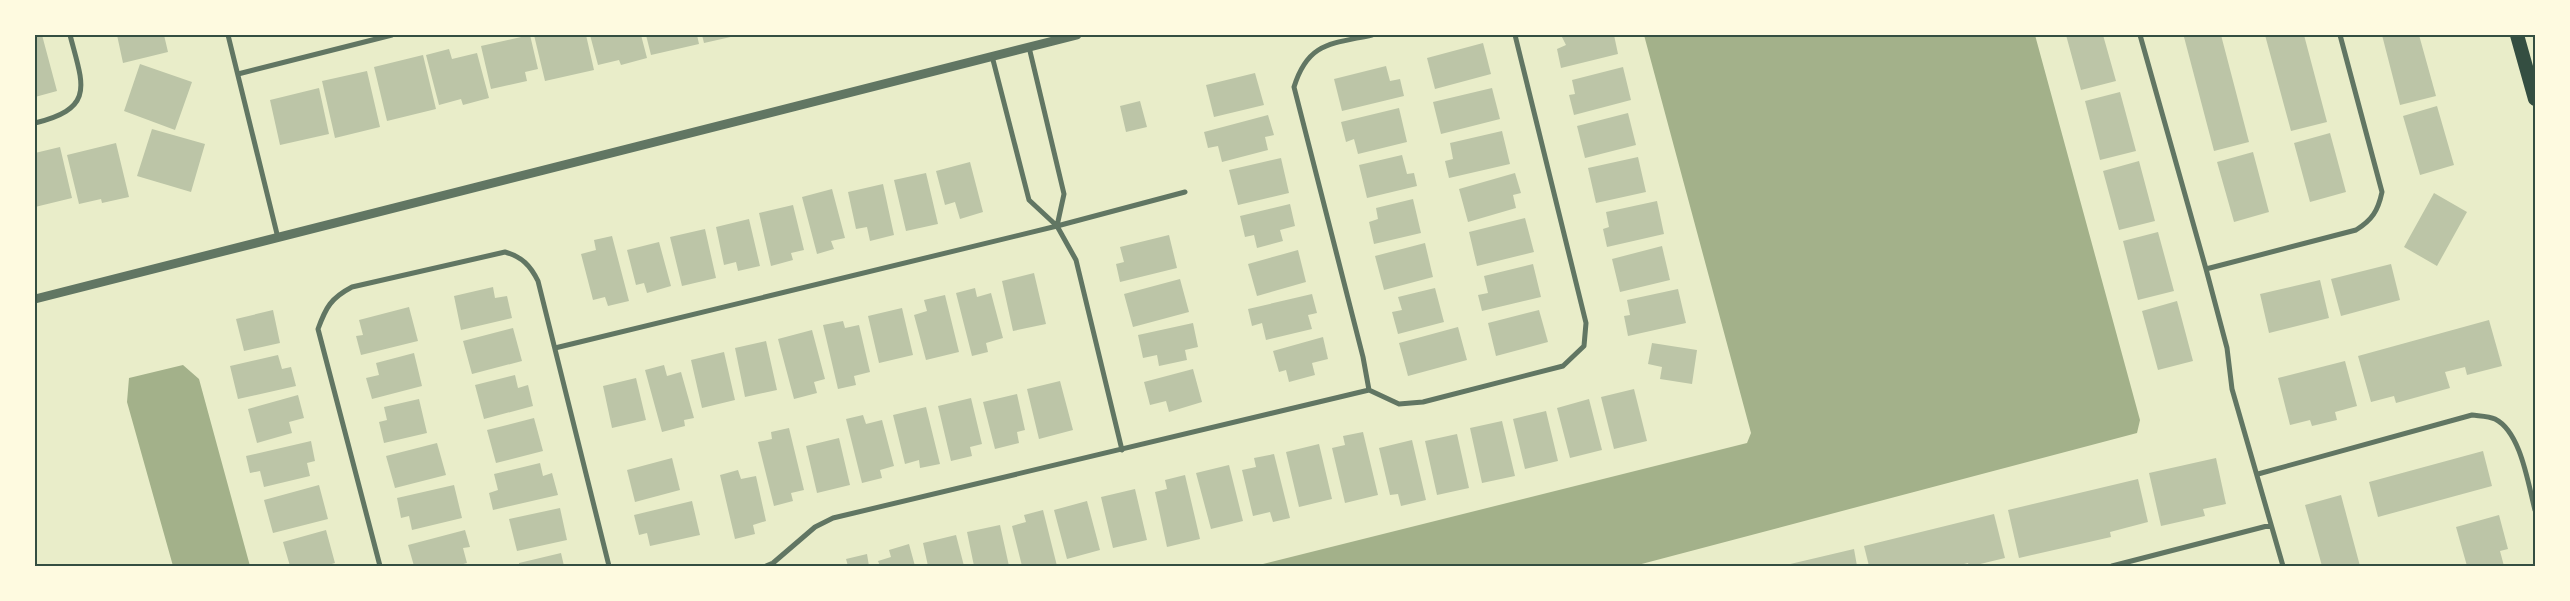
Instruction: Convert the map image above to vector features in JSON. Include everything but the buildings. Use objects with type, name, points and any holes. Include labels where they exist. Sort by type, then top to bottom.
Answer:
[{"type":"highway","points":[[2517,35],[2535,99]]},
{"type":"street","points":[[35,123],[58,118],[71,110],[79,100],[80,76],[70,35]]},
{"type":"street","points":[[228,35],[278,238]]},
{"type":"street","points":[[238,74],[392,35]]},
{"type":"street","points":[[35,299],[1077,35]]},
{"type":"street","points":[[1368,390],[1363,357],[1294,87],[1300,69],[1310,54],[1326,45],[1372,35]]},
{"type":"street","points":[[766,566],[773,563],[815,527],[833,518],[1368,390],[1399,404],[1423,402],[1563,366],[1584,346],[1586,323],[1515,35]]},
{"type":"street","points":[[2140,35],[2206,269],[2226,348],[2232,389],[2283,566]]},
{"type":"street","points":[[2206,269],[2356,230],[2371,220],[2379,205],[2382,192],[2340,35]]},
{"type":"street","points":[[1029,47],[1064,194],[1057,226]]},
{"type":"street","points":[[992,56],[1029,200],[1057,226],[1076,260],[1122,450]]},
{"type":"street","points":[[555,348],[1057,226],[1185,192]]},
{"type":"street","points":[[380,566],[318,329],[325,312],[336,295],[352,287],[505,252],[519,256],[531,267],[538,281],[610,566]]},
{"type":"street","points":[[2258,474],[2472,414],[2495,419],[2510,432],[2518,450],[2535,510]]},
{"type":"street","points":[[2112,566],[2271,525]]},
{"type":"shaded area","points":[[1644,35],[2035,35],[2140,420],[2137,433],[1634,566],[1255,566],[1747,443],[1751,433]]},
{"type":"shaded area","points":[[183,365],[199,379],[250,566],[173,566],[127,402],[129,378]]}]
